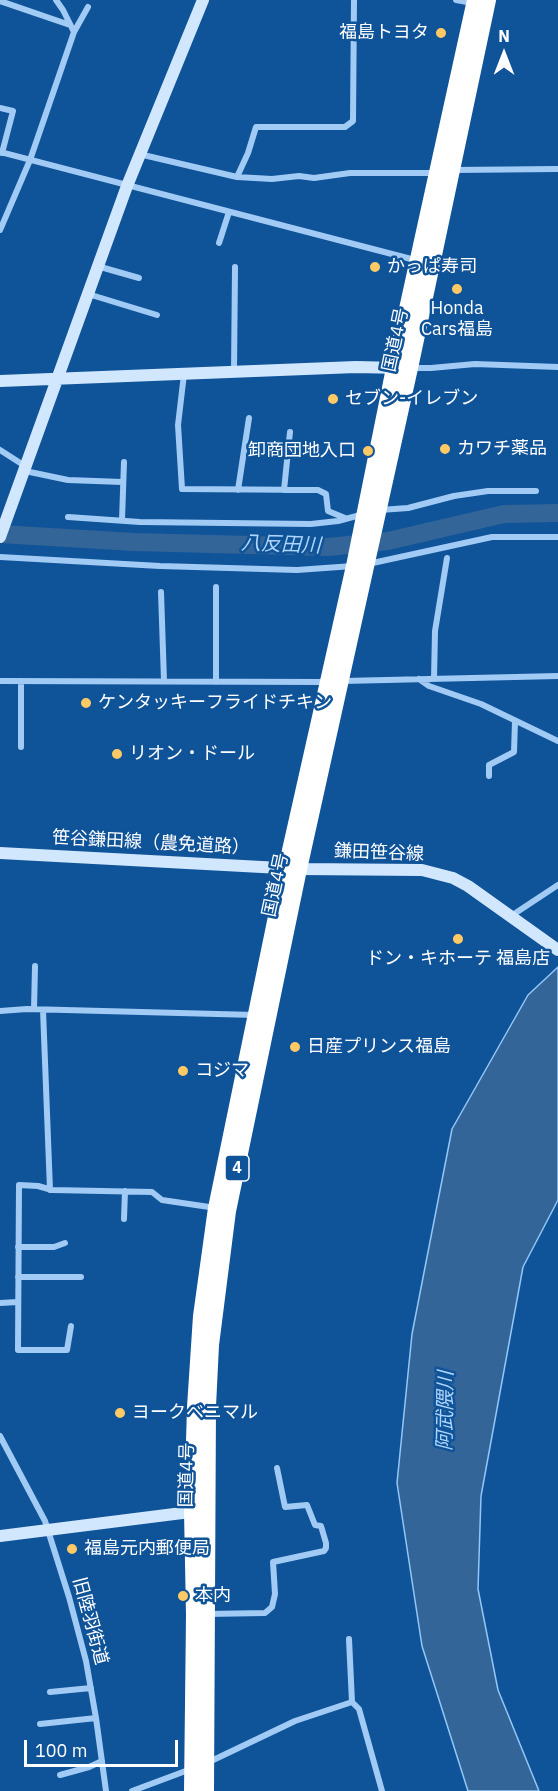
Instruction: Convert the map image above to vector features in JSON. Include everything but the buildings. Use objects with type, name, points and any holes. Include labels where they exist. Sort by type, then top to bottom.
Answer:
[{"type":"highway","name":"国道4号","points":[[206,1791],[199,1766],[194,1615],[211,1345],[228,1211],[293,868],[445,171],[479,1]]},
{"type":"highway","name":"国道4号","points":[[402,368],[418,261],[445,171]]},
{"type":"highway","name":"国道4号","points":[[192,1791],[199,1766],[206,1614],[195,1407],[201,1317],[216,1208],[255,1015],[293,868]]},
{"type":"street","points":[[56,0],[72,29]]},
{"type":"street","points":[[0,537],[139,154],[203,0]]},
{"type":"street","points":[[237,177],[256,127],[345,127],[353,121],[354,0]]},
{"type":"street","points":[[456,0],[479,1]]},
{"type":"street","points":[[0,1],[72,29]]},
{"type":"street","points":[[0,230],[30,160],[72,29],[88,7]]},
{"type":"street","points":[[0,108],[13,111],[1,153],[418,261]]},
{"type":"street","points":[[139,154],[237,177],[272,179],[300,176],[314,178],[350,173],[558,169]]},
{"type":"street","points":[[219,243],[229,212]]},
{"type":"street","points":[[97,266],[139,278]]},
{"type":"street","points":[[234,372],[235,267]]},
{"type":"street","points":[[87,294],[157,315]]},
{"type":"street","points":[[0,381],[234,372],[431,368],[475,364],[558,367]]},
{"type":"street","points":[[184,374],[178,425],[182,489],[318,490],[326,494],[328,512],[345,518]]},
{"type":"street","points":[[238,490],[249,418]]},
{"type":"street","points":[[284,490],[290,432]]},
{"type":"street","points":[[0,450],[25,468],[68,480],[123,482]]},
{"type":"street","points":[[122,520],[124,462]]},
{"type":"street","points":[[68,517],[140,522],[311,524],[371,515],[454,496],[488,491],[536,491]]},
{"type":"street","points":[[0,557],[160,566],[297,570],[361,562],[492,537],[558,537]]},
{"type":"street","points":[[434,679],[436,625],[447,558]]},
{"type":"street","points":[[216,587],[216,682]]},
{"type":"street","points":[[161,592],[165,681]]},
{"type":"street","points":[[0,681],[334,681],[558,676]]},
{"type":"street","points":[[419,679],[429,686],[482,704],[558,741]]},
{"type":"street","points":[[21,681],[21,747]]},
{"type":"street","points":[[489,776],[489,765],[514,752],[515,721]]},
{"type":"street","name":"笹谷鎌田線（農免道路）","points":[[0,853],[293,868]]},
{"type":"street","name":"鎌田笹谷線","points":[[293,868],[390,869],[430,872],[453,878],[468,886],[558,950]]},
{"type":"street","points":[[513,918],[558,885]]},
{"type":"street","points":[[34,1009],[35,966]]},
{"type":"street","points":[[0,1011],[34,1009],[255,1015]]},
{"type":"street","points":[[43,1010],[50,1190]]},
{"type":"street","points":[[71,1326],[67,1350],[18,1350],[19,1185],[38,1186],[50,1190],[152,1192],[162,1200],[216,1208]]},
{"type":"street","points":[[124,1220],[125,1191]]},
{"type":"street","points":[[18,1247],[54,1247],[65,1243]]},
{"type":"street","points":[[18,1277],[81,1277]]},
{"type":"street","points":[[0,1303],[18,1302]]},
{"type":"street","name":"旧陸羽街道","points":[[0,1436],[45,1521],[69,1597],[86,1661],[106,1791]]},
{"type":"street","points":[[206,1614],[265,1613],[272,1607],[275,1594],[273,1562],[324,1551],[326,1548],[321,1526],[315,1525],[307,1504],[285,1507],[277,1468]]},
{"type":"street","points":[[0,1536],[199,1511]]},
{"type":"street","points":[[349,1639],[352,1702],[359,1709],[382,1791]]},
{"type":"street","points":[[50,1692],[91,1688]]},
{"type":"street","points":[[132,1791],[199,1766],[295,1720],[352,1702]]},
{"type":"street","points":[[40,1724],[96,1718]]},
{"type":"street","points":[[60,1775],[102,1761]]},
{"type":"water","name":"阿武隈川","points":[[558,967],[558,1200],[523,1267],[481,1496],[478,1589],[498,1690],[539,1791],[468,1791],[422,1646],[397,1483],[412,1334],[452,1129],[528,995]]},
{"type":"waterway","name":"八反田川","points":[[0,534],[134,542],[328,547],[388,541],[504,514],[558,513]]},
{"type":"place","name":"福島トヨタ","points":[[441,33]]},
{"type":"place","name":"かっぱ寿司","points":[[375,267]]},
{"type":"place","name":"Honda Cars福島","points":[[457,289]]},
{"type":"place","name":"セブン-イレブン","points":[[333,399]]},
{"type":"place","name":"カワチ薬品","points":[[445,449]]},
{"type":"place","name":"卸商団地入口","points":[[368,451]]},
{"type":"place","name":"ケンタッキーフライドチキン","points":[[86,703]]},
{"type":"place","name":"リオン・ドール","points":[[117,754]]},
{"type":"place","name":"ドン・キホーテ 福島店","points":[[458,939]]},
{"type":"place","name":"日産プリンス福島","points":[[295,1047]]},
{"type":"place","name":"コジマ","points":[[183,1071]]},
{"type":"place","name":"ヨークベニマル","points":[[120,1413]]},
{"type":"place","name":"福島元内郵便局","points":[[72,1549]]},
{"type":"place","name":"本内","points":[[183,1596]]}]
